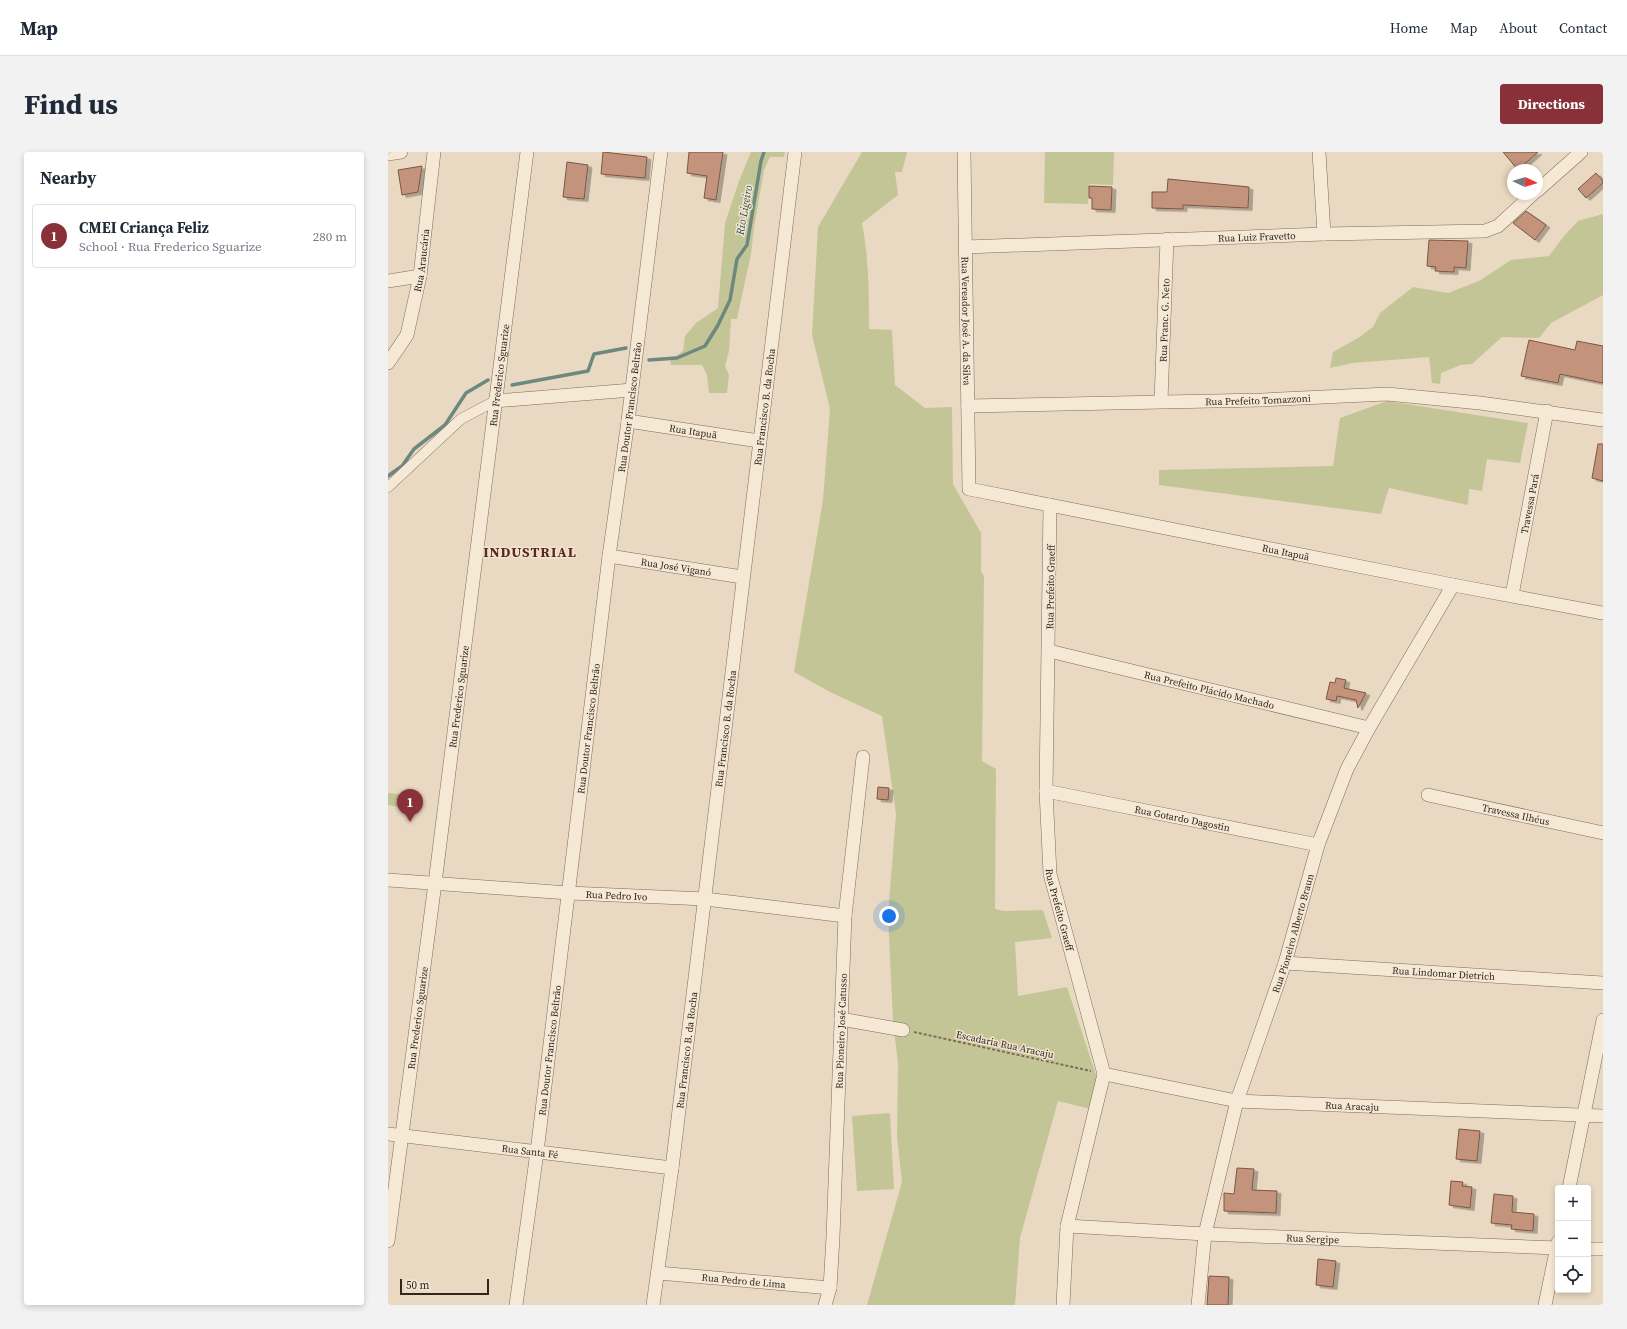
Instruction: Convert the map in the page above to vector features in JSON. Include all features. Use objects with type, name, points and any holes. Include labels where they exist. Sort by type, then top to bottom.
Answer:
[{"type":"street","points":[[388,154],[401,152]]},
{"type":"street","name":"Rua Araucária","points":[[388,362],[407,335],[420,276],[434,152]]},
{"type":"street","name":"Rua Frederico Sguarize","points":[[388,1241],[435,883],[527,152]]},
{"type":"street","name":"Rua Doutor Francisco Beltrão","points":[[516,1305],[537,1152],[609,556],[632,390],[661,152]]},
{"type":"street","name":"Rua Francisco B. da Rocha","points":[[653,1305],[672,1168],[742,578],[795,152]]},
{"type":"street","name":"Rua Vereador José A. da Silva","points":[[964,152],[969,489]]},
{"type":"street","points":[[1319,152],[1324,234]]},
{"type":"street","points":[[1543,186],[1581,152]]},
{"type":"street","name":"Rua Luiz Fravetto","points":[[966,247],[1324,234],[1485,231],[1498,226],[1526,200]]},
{"type":"street","name":"Rua Franc. G. Neto","points":[[1161,401],[1167,239]]},
{"type":"street","points":[[388,281],[420,276]]},
{"type":"street","points":[[388,486],[461,419],[495,401],[632,390]]},
{"type":"street","name":"Rua Prefeito Tomazzoni","points":[[968,406],[1262,400],[1387,394],[1547,411],[1603,420]]},
{"type":"street","name":"Travessa Pará","points":[[1512,595],[1547,411]]},
{"type":"street","name":"Rua Itapuã","points":[[628,421],[759,441]]},
{"type":"street","name":"Rua Itapuã","points":[[969,489],[1453,585],[1603,613]]},
{"type":"street","name":"Rua Prefeito Graeff","points":[[1050,505],[1046,791],[1050,874],[1104,1074],[1067,1226],[1063,1305]]},
{"type":"street","name":"Rua José Viganó","points":[[609,556],[742,578]]},
{"type":"street","name":"Rua Pioneiro Alberto Braun","points":[[1198,1305],[1204,1234],[1237,1100],[1285,963],[1318,846],[1347,769],[1369,728],[1453,585]]},
{"type":"street","name":"Rua Prefeito Plácido Machado","points":[[1049,651],[1369,728]]},
{"type":"street","name":"Rua Pioneiro José Catusso","points":[[825,1305],[830,1288],[845,916],[863,758]]},
{"type":"street","name":"Rua Gotardo Dagostin","points":[[1046,791],[1318,846]]},
{"type":"street","name":"Travessa Ilhéus","points":[[1428,795],[1603,833]]},
{"type":"street","name":"Rua Pedro Ivo","points":[[388,880],[569,893],[705,899],[845,916]]},
{"type":"street","name":"Rua Lindomar Dietrich","points":[[1285,963],[1603,983]]},
{"type":"street","points":[[841,1019],[903,1030]]},
{"type":"street","points":[[1570,1185],[1603,1020]]},
{"type":"street","name":"Rua Aracaju","points":[[1104,1074],[1237,1100],[1603,1116]]},
{"type":"street","name":"Rua Santa Fé","points":[[388,1134],[672,1168]]},
{"type":"street","name":"Rua Sergipe","points":[[1067,1226],[1204,1234],[1555,1246]]},
{"type":"street","points":[[1591,1249],[1603,1249]]},
{"type":"street","points":[[1545,1305],[1556,1257]]},
{"type":"street","name":"Rua Pedro de Lima","points":[[658,1273],[830,1288]]},
{"type":"path","name":"Escadaria Rua Aracaju","points":[[903,1030],[1104,1074]]},
{"type":"green space","points":[[751,152],[785,152],[784,157],[770,157],[764,170],[751,254],[737,319],[731,319],[729,351],[725,366],[729,375],[727,393],[709,393],[707,375],[702,365],[671,365],[670,357],[676,356],[683,351],[685,336],[696,323],[718,308],[725,223],[739,181]]},
{"type":"green space","points":[[862,152],[907,152],[902,172],[895,172],[898,195],[862,223],[869,290],[869,329],[892,330],[895,385],[925,408],[952,407],[953,484],[981,533],[981,571],[984,576],[982,761],[996,769],[995,909],[1005,911],[1043,910],[1052,938],[1015,942],[1018,996],[1067,987],[1098,1081],[1091,1109],[1058,1101],[1020,1238],[1015,1305],[867,1305],[902,1182],[897,1137],[898,1064],[893,1021],[888,915],[896,814],[882,716],[832,693],[794,672],[823,500],[830,409],[812,335],[818,227]]},
{"type":"green space","points":[[1045,152],[1114,152],[1113,185],[1089,184],[1088,204],[1044,203]]},
{"type":"green space","points":[[1603,214],[1603,295],[1551,323],[1539,338],[1502,337],[1472,364],[1461,365],[1441,373],[1440,384],[1432,383],[1429,357],[1353,363],[1330,368],[1333,352],[1358,338],[1373,327],[1380,313],[1413,287],[1448,293],[1479,281],[1511,260],[1549,256],[1564,236],[1578,221]]},
{"type":"green space","points":[[1387,401],[1528,423],[1520,463],[1487,459],[1482,491],[1469,489],[1468,505],[1389,488],[1381,514],[1159,485],[1159,470],[1333,466],[1340,418]]},
{"type":"green space","points":[[388,793],[409,795],[407,808],[388,805]]},
{"type":"green space","points":[[890,1113],[894,1189],[857,1191],[852,1116]]},
{"type":"building","points":[[603,152],[647,157],[645,178],[601,174]]},
{"type":"building","points":[[689,152],[723,152],[716,200],[704,198],[707,176],[687,173]]},
{"type":"building","points":[[1503,152],[1538,152],[1525,164],[1513,164]]},
{"type":"building","points":[[567,162],[588,165],[584,199],[563,197]]},
{"type":"building","points":[[422,166],[418,192],[402,195],[398,170]]},
{"type":"building","points":[[1596,173],[1603,183],[1586,198],[1578,189]]},
{"type":"building","points":[[1168,179],[1249,187],[1248,208],[1183,205],[1183,209],[1152,208],[1152,192],[1167,192]]},
{"type":"building","points":[[1089,186],[1112,187],[1111,210],[1092,209],[1092,198],[1089,198]]},
{"type":"building","points":[[1526,211],[1546,225],[1535,240],[1513,223]]},
{"type":"building","points":[[1429,240],[1468,241],[1466,268],[1454,267],[1454,272],[1435,271],[1436,267],[1427,266]]},
{"type":"building","points":[[1529,340],[1575,350],[1577,341],[1603,346],[1603,383],[1560,374],[1558,383],[1521,376]]},
{"type":"building","points":[[1598,444],[1603,444],[1603,481],[1592,478]]},
{"type":"building","points":[[1336,678],[1346,680],[1344,688],[1366,693],[1358,708],[1356,700],[1337,696],[1336,701],[1326,699],[1330,682],[1335,683]]},
{"type":"building","points":[[878,787],[889,788],[888,800],[877,799]]},
{"type":"building","points":[[1459,1129],[1480,1131],[1477,1161],[1456,1159]]},
{"type":"building","points":[[1237,1168],[1254,1169],[1252,1190],[1277,1191],[1276,1213],[1224,1211],[1224,1193],[1234,1194]]},
{"type":"building","points":[[1451,1181],[1463,1182],[1462,1186],[1472,1187],[1470,1208],[1449,1205]]},
{"type":"building","points":[[1494,1194],[1513,1196],[1512,1212],[1534,1214],[1533,1231],[1511,1229],[1512,1225],[1491,1223]]},
{"type":"building","points":[[1318,1259],[1336,1261],[1333,1287],[1316,1285]]},
{"type":"building","points":[[1209,1276],[1229,1277],[1228,1305],[1207,1305]]},
{"type":"waterway","name":"Rio Ligeiro","points":[[649,360],[677,358],[705,346],[718,325],[730,300],[737,259],[747,245],[761,161],[764,152]]},
{"type":"waterway","name":"Rio Ligeiro","points":[[512,385],[588,371],[594,354],[626,348]]},
{"type":"waterway","points":[[388,476],[402,466],[414,449],[445,425],[466,393],[488,380]]},
{"type":"place","name":"CMEI Criança Feliz","points":[[410,822]]},
{"type":"district","name":"INDUSTRIAL","points":[[530,552]]}]
